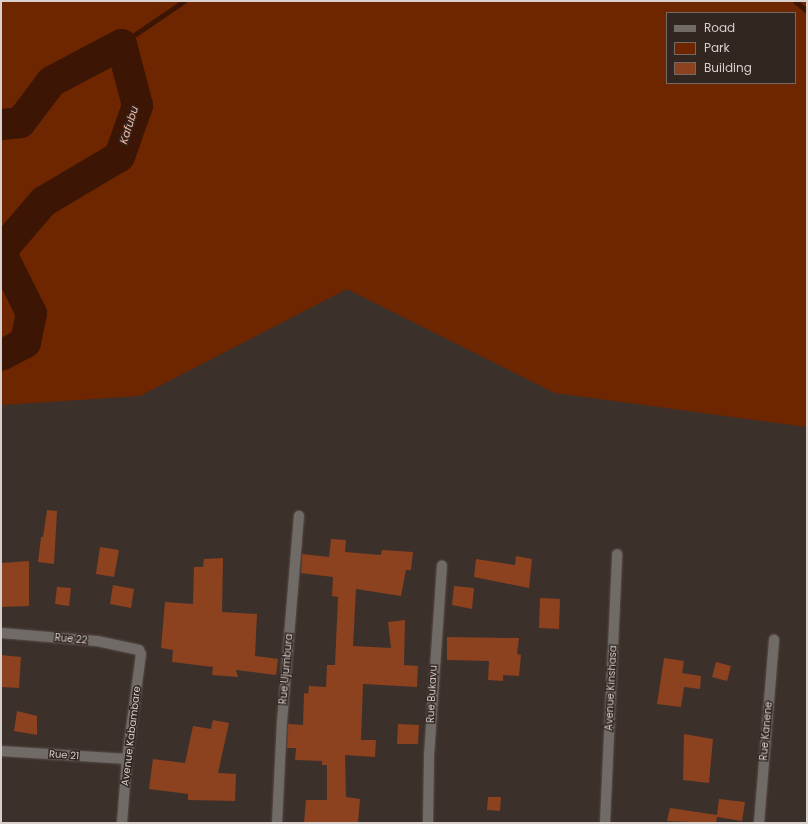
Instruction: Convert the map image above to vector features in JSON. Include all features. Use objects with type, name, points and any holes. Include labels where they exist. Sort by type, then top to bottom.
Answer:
[{"type":"street","name":"Rue Ujumbura","points":[[277,823],[282,722],[299,516]]},
{"type":"street","name":"Avenue Kinshasa","points":[[605,823],[617,554]]},
{"type":"street","name":"Rue Bukavu","points":[[428,823],[429,756],[442,565]]},
{"type":"street","name":"Rue 22","points":[[1,633],[97,642],[139,650]]},
{"type":"street","name":"Rue Kanene","points":[[759,823],[774,640]]},
{"type":"street","name":"Avenue Kabambare","points":[[122,823],[127,759],[141,654],[139,650]]},
{"type":"street","name":"Rue 21","points":[[1,751],[127,759]]},
{"type":"green space","points":[[1,1],[807,1],[807,427],[555,393],[347,289],[140,396],[1,405]]},
{"type":"building","points":[[47,510],[57,511],[54,564],[38,562],[41,537],[43,537]]},
{"type":"building","points":[[331,539],[346,540],[345,552],[381,555],[382,550],[413,552],[411,570],[406,570],[401,596],[356,589],[353,646],[391,648],[388,622],[405,620],[404,665],[418,666],[417,687],[363,684],[361,740],[376,740],[375,757],[345,755],[346,797],[360,799],[358,822],[304,823],[306,800],[327,800],[327,765],[322,765],[322,761],[295,760],[296,748],[287,748],[288,724],[303,725],[304,693],[308,694],[309,686],[326,687],[327,665],[335,665],[338,597],[332,596],[333,577],[301,573],[302,554],[329,557]]},
{"type":"building","points":[[100,547],[119,550],[114,577],[96,574]]},
{"type":"building","points":[[516,556],[532,559],[529,588],[474,577],[476,559],[515,565]]},
{"type":"building","points":[[223,558],[222,612],[257,614],[255,656],[278,659],[276,675],[236,670],[238,677],[212,675],[213,667],[172,662],[173,650],[161,648],[165,602],[193,604],[194,567],[203,567],[204,559]]},
{"type":"building","points":[[29,561],[29,606],[1,607],[1,563]]},
{"type":"building","points":[[113,585],[134,589],[131,608],[110,604]]},
{"type":"building","points":[[454,586],[474,588],[472,609],[452,605]]},
{"type":"building","points":[[57,587],[71,588],[69,606],[55,604]]},
{"type":"building","points":[[540,598],[560,599],[559,629],[539,628]]},
{"type":"building","points":[[447,637],[519,638],[517,654],[521,655],[519,676],[503,675],[503,681],[488,680],[489,661],[447,660]]},
{"type":"building","points":[[1,655],[21,657],[19,688],[1,687]]},
{"type":"building","points":[[664,658],[684,661],[682,673],[701,676],[700,689],[684,687],[681,707],[657,704]]},
{"type":"building","points":[[716,662],[731,666],[727,681],[712,677]]},
{"type":"building","points":[[17,711],[37,716],[37,735],[14,731]]},
{"type":"building","points":[[213,720],[229,723],[218,773],[236,774],[235,801],[188,800],[188,794],[149,789],[153,759],[185,763],[193,726],[211,729]]},
{"type":"building","points":[[398,724],[419,725],[418,744],[397,744]]},
{"type":"building","points":[[684,734],[713,739],[709,783],[683,780]]},
{"type":"building","points":[[488,797],[501,797],[500,811],[487,810]]},
{"type":"building","points":[[719,799],[745,802],[742,821],[717,817],[716,823],[667,821],[670,808],[717,815]]},
{"type":"waterway","points":[[121,44],[184,1]]},
{"type":"waterway","points":[[795,1],[807,11]]},
{"type":"waterway","name":"Kafubu","points":[[1,124],[20,122],[51,81],[121,44],[137,105],[119,156],[43,201],[1,250]]},
{"type":"waterway","name":"Kafubu","points":[[1,253],[31,313],[25,342],[1,355]]}]
